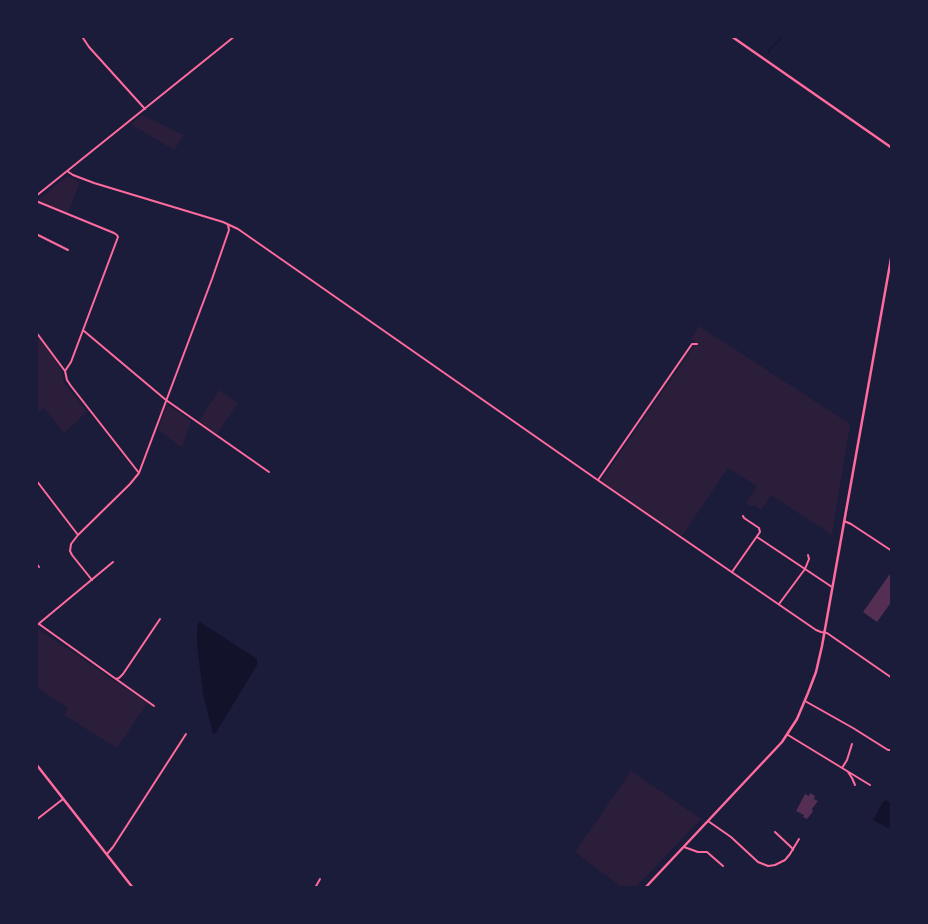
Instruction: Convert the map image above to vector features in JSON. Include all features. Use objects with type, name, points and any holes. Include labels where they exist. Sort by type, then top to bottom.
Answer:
[{"type":"street","points":[[36,196],[235,36]]},
{"type":"street","points":[[731,36],[892,148]]},
{"type":"street","points":[[83,38],[88,47],[145,109]]},
{"type":"street","points":[[67,171],[94,184],[223,222],[238,229],[816,630],[827,633],[892,678]]},
{"type":"street","points":[[36,201],[114,233],[118,237],[84,330],[71,362],[65,371]]},
{"type":"street","points":[[92,580],[70,551],[71,544],[139,473],[212,279],[229,230],[228,225]]},
{"type":"street","points":[[36,234],[68,250]]},
{"type":"street","points":[[645,888],[788,735],[806,701],[816,672],[824,632],[892,253]]},
{"type":"street","points":[[84,330],[166,400],[269,472]]},
{"type":"street","points":[[36,332],[65,371],[71,386],[139,473]]},
{"type":"street","points":[[598,480],[692,344],[697,344]]},
{"type":"street","points":[[36,480],[78,535]]},
{"type":"street","points":[[732,572],[760,532],[759,528],[742,516]]},
{"type":"street","points":[[844,521],[892,551]]},
{"type":"street","points":[[757,537],[832,587]]},
{"type":"street","points":[[779,604],[805,569],[809,558],[808,555]]},
{"type":"street","points":[[113,562],[37,625],[154,706]]},
{"type":"street","points":[[36,563],[40,567]]},
{"type":"street","points":[[116,679],[123,674],[160,619]]},
{"type":"street","points":[[806,701],[888,750],[892,750]]},
{"type":"street","points":[[106,854],[113,847],[186,734]]},
{"type":"street","points":[[788,735],[870,785]]},
{"type":"street","points":[[842,768],[847,760],[852,744]]},
{"type":"street","points":[[36,764],[133,888]]},
{"type":"street","points":[[846,771],[855,785]]},
{"type":"street","points":[[36,820],[63,798]]},
{"type":"street","points":[[708,821],[731,837],[758,862],[768,866],[782,862],[799,839]]},
{"type":"street","points":[[775,832],[792,850]]},
{"type":"street","points":[[684,847],[698,852],[707,852],[723,866]]},
{"type":"street","points":[[315,888],[320,879]]},
{"type":"shaded area","points":[[142,115],[184,135],[174,150],[131,124]]},
{"type":"shaded area","points":[[67,176],[80,182],[68,213],[38,200]]},
{"type":"shaded area","points":[[699,326],[850,424],[832,535],[771,495],[761,510],[754,505],[752,507],[746,503],[757,486],[728,468],[682,536],[601,481],[696,343],[691,339]]},
{"type":"shaded area","points":[[36,334],[61,370],[64,383],[87,412],[64,433],[44,408],[36,414]]},
{"type":"shaded area","points":[[219,390],[238,403],[217,434],[199,421]]},
{"type":"shaded area","points":[[167,404],[191,421],[182,448],[158,429]]},
{"type":"shaded area","points":[[200,622],[257,659],[257,665],[215,734],[213,734],[203,693],[197,645],[197,625]]},
{"type":"shaded area","points":[[37,628],[147,703],[117,748],[64,715],[68,708],[36,687]]},
{"type":"shaded area","points":[[631,771],[701,819],[635,888],[623,888],[575,852]]},
{"type":"shaded area","points":[[886,800],[892,804],[892,824],[888,828],[873,820]]},
{"type":"building","points":[[892,571],[892,601],[877,622],[863,612]]},
{"type":"building","points":[[810,793],[818,801],[807,819],[796,811],[805,794],[809,796]]},
{"type":"waterway","points":[[769,53],[769,50],[784,36]]}]
